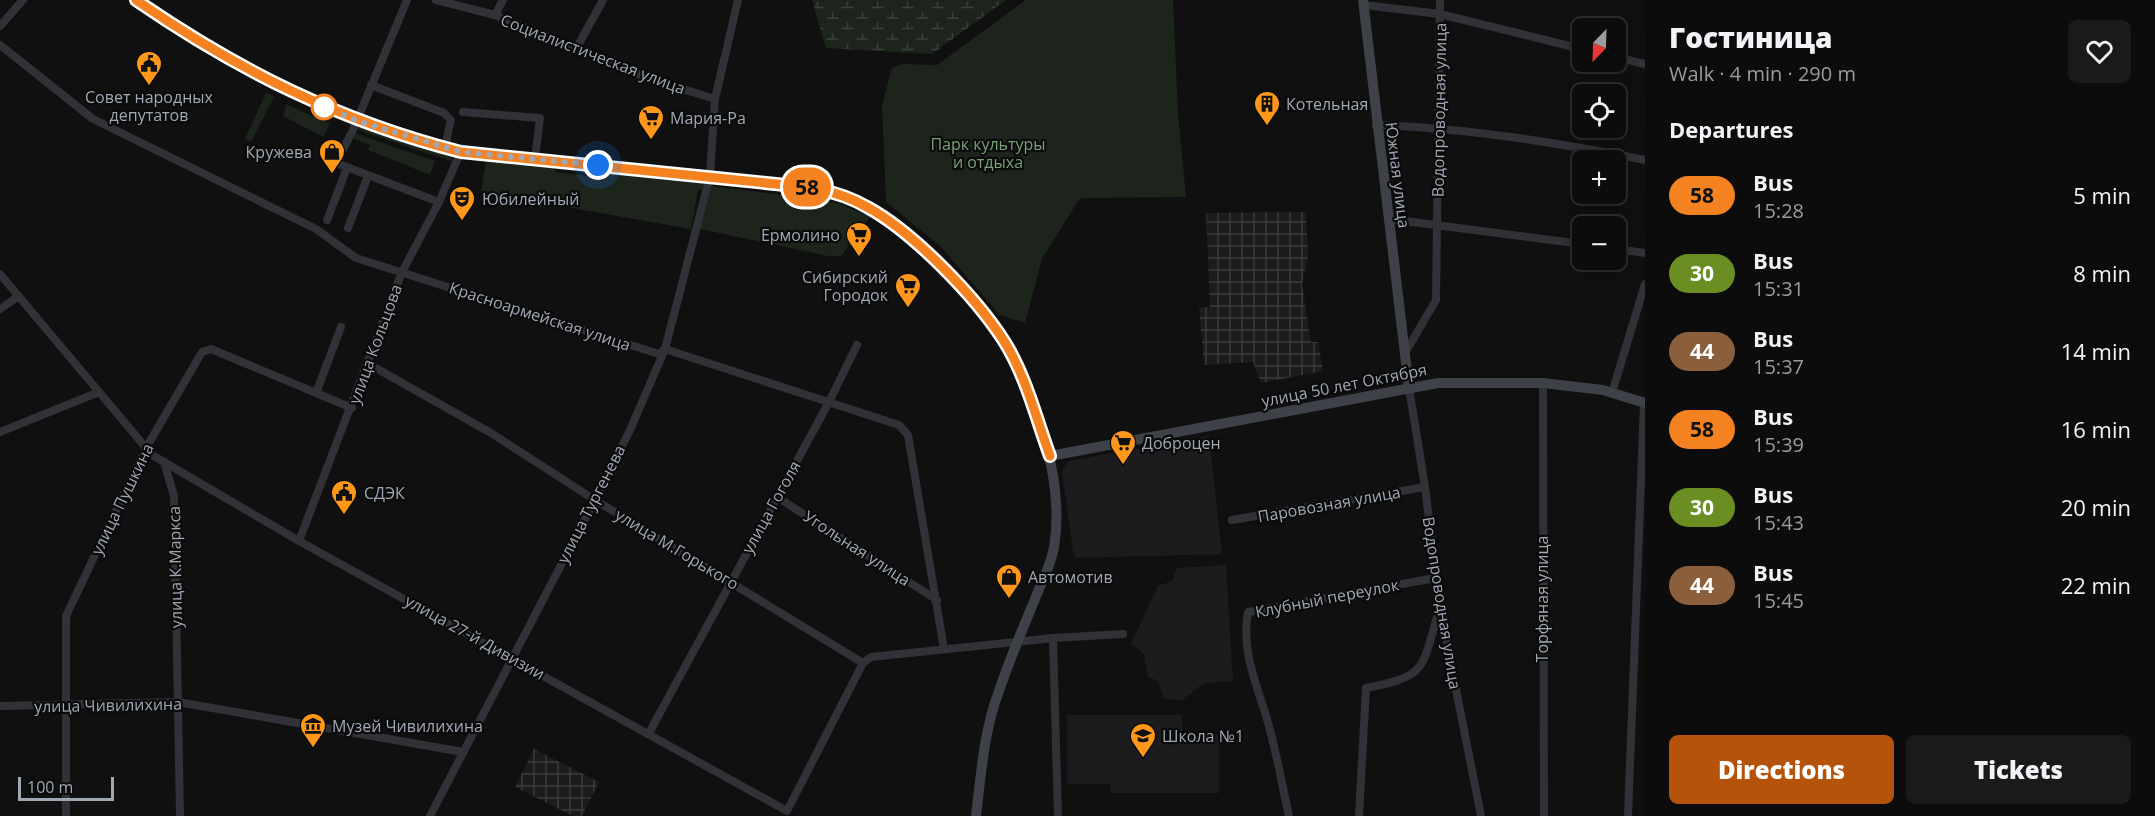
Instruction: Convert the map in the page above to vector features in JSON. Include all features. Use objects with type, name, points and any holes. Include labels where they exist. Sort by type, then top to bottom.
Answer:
[{"type":"main road","points":[[136,0],[264,79],[357,121],[461,152],[710,176],[815,188],[842,195],[886,219],[968,296],[1004,342],[1025,384],[1050,456],[1056,506],[1054,548],[998,694],[983,760],[976,816]]},
{"type":"main road","name":"Южная улица","points":[[1363,2],[1409,388]]},
{"type":"main road","name":"улица 50 лет Октября","points":[[1050,456],[1438,383],[1543,383],[1612,393],[1644,403]]},
{"type":"street","points":[[0,26],[23,0]]},
{"type":"street","points":[[407,0],[357,121],[336,163],[439,202]]},
{"type":"street","name":"Социалистическая улица","points":[[436,0],[495,15],[651,79],[715,99]]},
{"type":"street","points":[[495,15],[503,0]]},
{"type":"street","points":[[576,49],[603,0]]},
{"type":"street","name":"улица Тургенева","points":[[430,816],[595,500],[630,430],[665,349],[710,176],[715,99],[738,0]]},
{"type":"street","name":"Водопроводная улица","points":[[1404,354],[1436,300],[1440,0]]},
{"type":"street","points":[[1363,2],[1440,14],[1572,47]]},
{"type":"street","name":"Красноармейская улица","points":[[0,45],[93,119],[316,229],[356,258],[659,354],[665,349],[899,425],[908,435],[944,649]]},
{"type":"street","points":[[1626,59],[1645,64]]},
{"type":"street","points":[[371,85],[444,113],[451,120],[445,147]]},
{"type":"street","points":[[463,112],[540,118],[535,159]]},
{"type":"street","points":[[1376,125],[1439,127],[1561,143],[1645,160]]},
{"type":"street","name":"улица Кольцова","points":[[298,541],[352,408],[402,272],[439,202],[461,152]]},
{"type":"street","points":[[327,220],[347,168]]},
{"type":"street","points":[[348,228],[368,176]]},
{"type":"street","points":[[1389,219],[1438,223],[1572,243]]},
{"type":"street","points":[[1626,250],[1645,253]]},
{"type":"street","points":[[0,274],[146,448],[164,462]]},
{"type":"street","points":[[1612,393],[1645,284]]},
{"type":"street","points":[[0,309],[19,296]]},
{"type":"street","points":[[316,393],[341,327]]},
{"type":"street","name":"улица Гоголя","points":[[649,733],[729,581],[829,402],[857,345]]},
{"type":"street","name":"улица Пушкина","points":[[66,816],[66,616],[146,448],[202,352],[211,349],[352,408]]},
{"type":"street","name":"улица М.Горького","points":[[367,363],[491,433],[595,500],[863,663]]},
{"type":"street","name":"Торфяная улица","points":[[1543,383],[1545,816]]},
{"type":"street","name":"Водопроводная улица","points":[[1409,388],[1425,487],[1440,608],[1481,816]]},
{"type":"street","points":[[0,432],[99,392]]},
{"type":"street","points":[[1628,816],[1644,403]]},
{"type":"street","name":"улица 27-й Дивизии","points":[[164,462],[298,541],[787,811],[863,663]]},
{"type":"street","name":"улица К.Маркса","points":[[164,462],[174,496],[180,816]]},
{"type":"street","name":"Паровозная улица","points":[[1232,520],[1425,487]]},
{"type":"street","name":"Угольная улица","points":[[777,497],[937,600]]},
{"type":"street","name":"Клубный переулок","points":[[1289,816],[1271,732],[1251,674],[1244,632],[1248,612],[1435,578]]},
{"type":"street","points":[[1359,816],[1366,688],[1402,682],[1419,669],[1426,658],[1440,608]]},
{"type":"street","points":[[863,663],[871,657],[1018,641],[1123,634]]},
{"type":"street","points":[[1053,638],[1058,816]]},
{"type":"street","name":"улица Чивилихина","points":[[0,706],[66,707],[178,702],[463,752]]},
{"type":"shaded area","points":[[1306,212],[1308,257],[1302,284],[1311,342],[1318,342],[1323,371],[1261,383],[1253,362],[1204,365],[1199,307],[1210,307],[1206,213]]},
{"type":"shaded area","points":[[1209,436],[1222,554],[1074,558],[1062,471],[1068,461]]},
{"type":"shaded area","points":[[1226,565],[1233,681],[1204,683],[1182,700],[1164,699],[1158,681],[1148,677],[1144,654],[1131,644],[1158,586],[1172,581],[1177,568]]},
{"type":"shaded area","name":"Школа №1","points":[[1067,715],[1182,715],[1182,735],[1219,735],[1219,793],[1111,793],[1110,784],[1067,784]]},
{"type":"shaded area","points":[[534,749],[599,782],[582,816],[573,816],[515,787]]},
{"type":"green space","points":[[812,0],[1006,0],[932,54],[826,48]]},
{"type":"green space","name":"Парк культуры и отдыха","points":[[1026,0],[1173,0],[1178,113],[1186,197],[1080,198],[1042,259],[1025,323],[1000,315],[940,246],[886,202],[882,105],[892,68],[903,64],[937,65]]},
{"type":"green space","points":[[266,93],[274,97],[251,142],[245,139]]},
{"type":"green space","points":[[286,104],[330,124],[323,137],[283,116]]},
{"type":"green space","points":[[360,125],[414,145],[453,155],[451,161],[358,130]]},
{"type":"green space","points":[[354,133],[435,161],[430,175],[368,150],[370,145],[352,138]]},
{"type":"green space","points":[[486,162],[555,168],[555,172],[598,177],[598,174],[582,173],[582,169],[706,181],[704,191],[698,190],[691,229],[481,192]]},
{"type":"green space","points":[[711,186],[835,202],[870,217],[841,256],[828,256],[700,229]]},
{"type":"bus line","name":"58","points":[[136,0],[264,79],[357,121],[425,142],[461,152],[656,170],[815,188],[842,195],[866,206],[916,244],[978,306],[1004,342],[1025,384],[1050,456]]},
{"type":"place","name":"Совет народных депутатов","points":[[149,87]]},
{"type":"place","name":"Котельная","points":[[1267,127]]},
{"type":"place","name":"Мария-Ра","points":[[651,141]]},
{"type":"place","name":"Кружева","points":[[332,175]]},
{"type":"place","name":"Юбилейный","points":[[462,222]]},
{"type":"place","name":"Ермолино","points":[[859,258]]},
{"type":"place","name":"Сибирский Городок","points":[[908,309]]},
{"type":"place","name":"Доброцен","points":[[1123,466]]},
{"type":"place","name":"СДЭК","points":[[344,516]]},
{"type":"place","name":"Автомотив","points":[[1009,600]]},
{"type":"place","name":"Музей Чивилихина","points":[[313,749]]},
{"type":"place","name":"Школа №1","points":[[1143,759]]},
{"type":"route","points":[[324,107],[361,122],[461,152],[598,165]]}]
